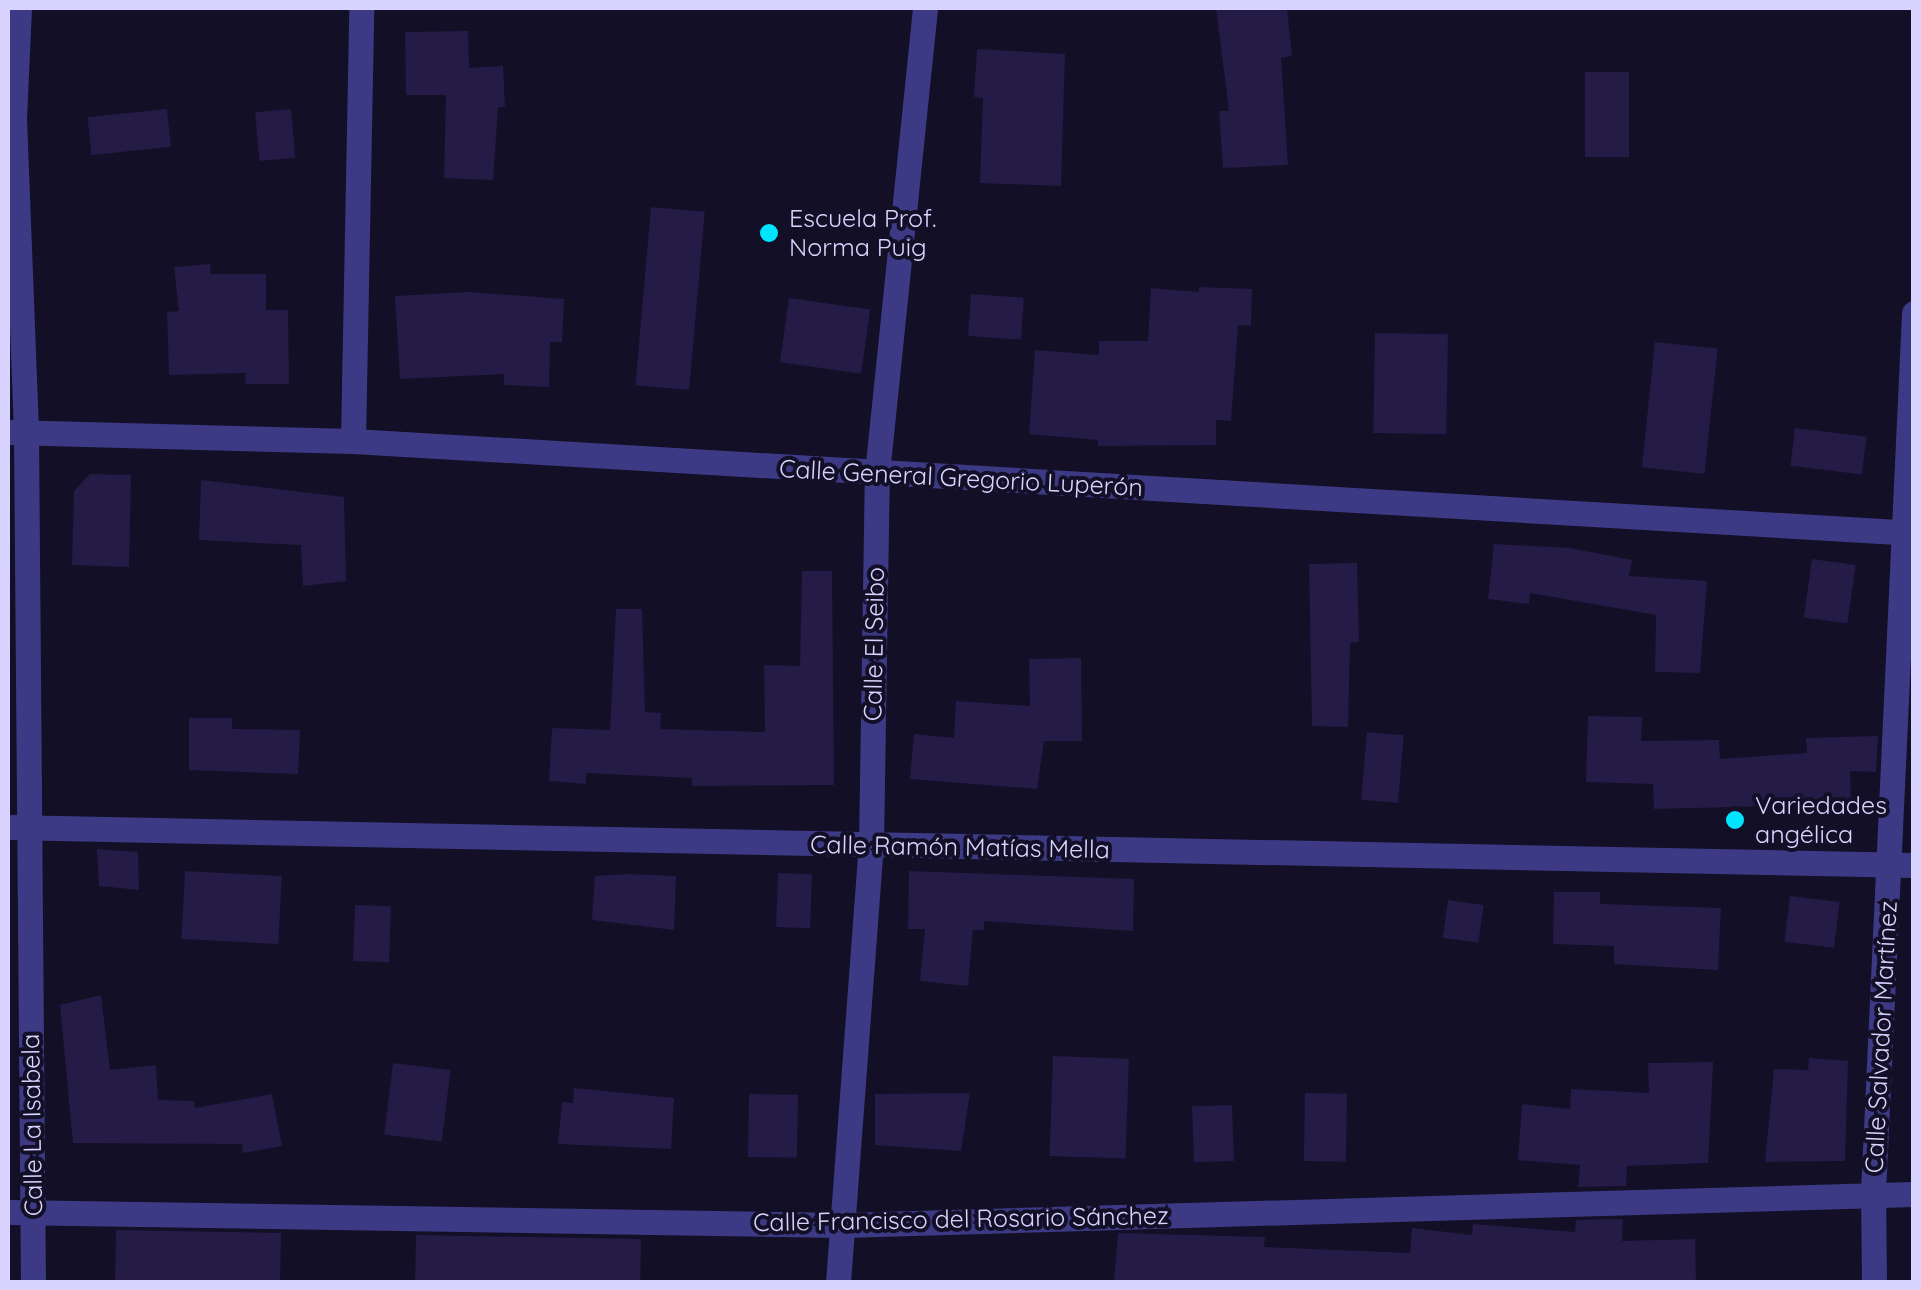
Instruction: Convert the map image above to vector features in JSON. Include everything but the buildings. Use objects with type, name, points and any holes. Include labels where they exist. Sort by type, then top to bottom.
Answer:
[{"type":"street","name":"Calle La Isabela","points":[[19,8],[11,118],[18,827],[34,1213],[32,1282]]},
{"type":"street","points":[[353,441],[361,8]]},
{"type":"street","name":"Calle El Seibo","points":[[838,1282],[871,846],[877,474],[925,8]]},
{"type":"street","name":"Calle Salvador Martínez","points":[[1874,1282],[1873,1193],[1902,865],[1914,313]]},
{"type":"street","name":"Calle General Gregorio Luperón","points":[[16,432],[353,441],[1907,532]]},
{"type":"street","name":"Calle Ramón Matías Mella","points":[[18,827],[1902,865]]},
{"type":"street","name":"Calle Francisco del Rosario Sánchez","points":[[8,1212],[844,1225],[1914,1194]]},
{"type":"place","name":"Escuela Prof. Norma Puig","points":[[769,233]]},
{"type":"place","name":"Variedades angélica","points":[[1735,820]]}]
